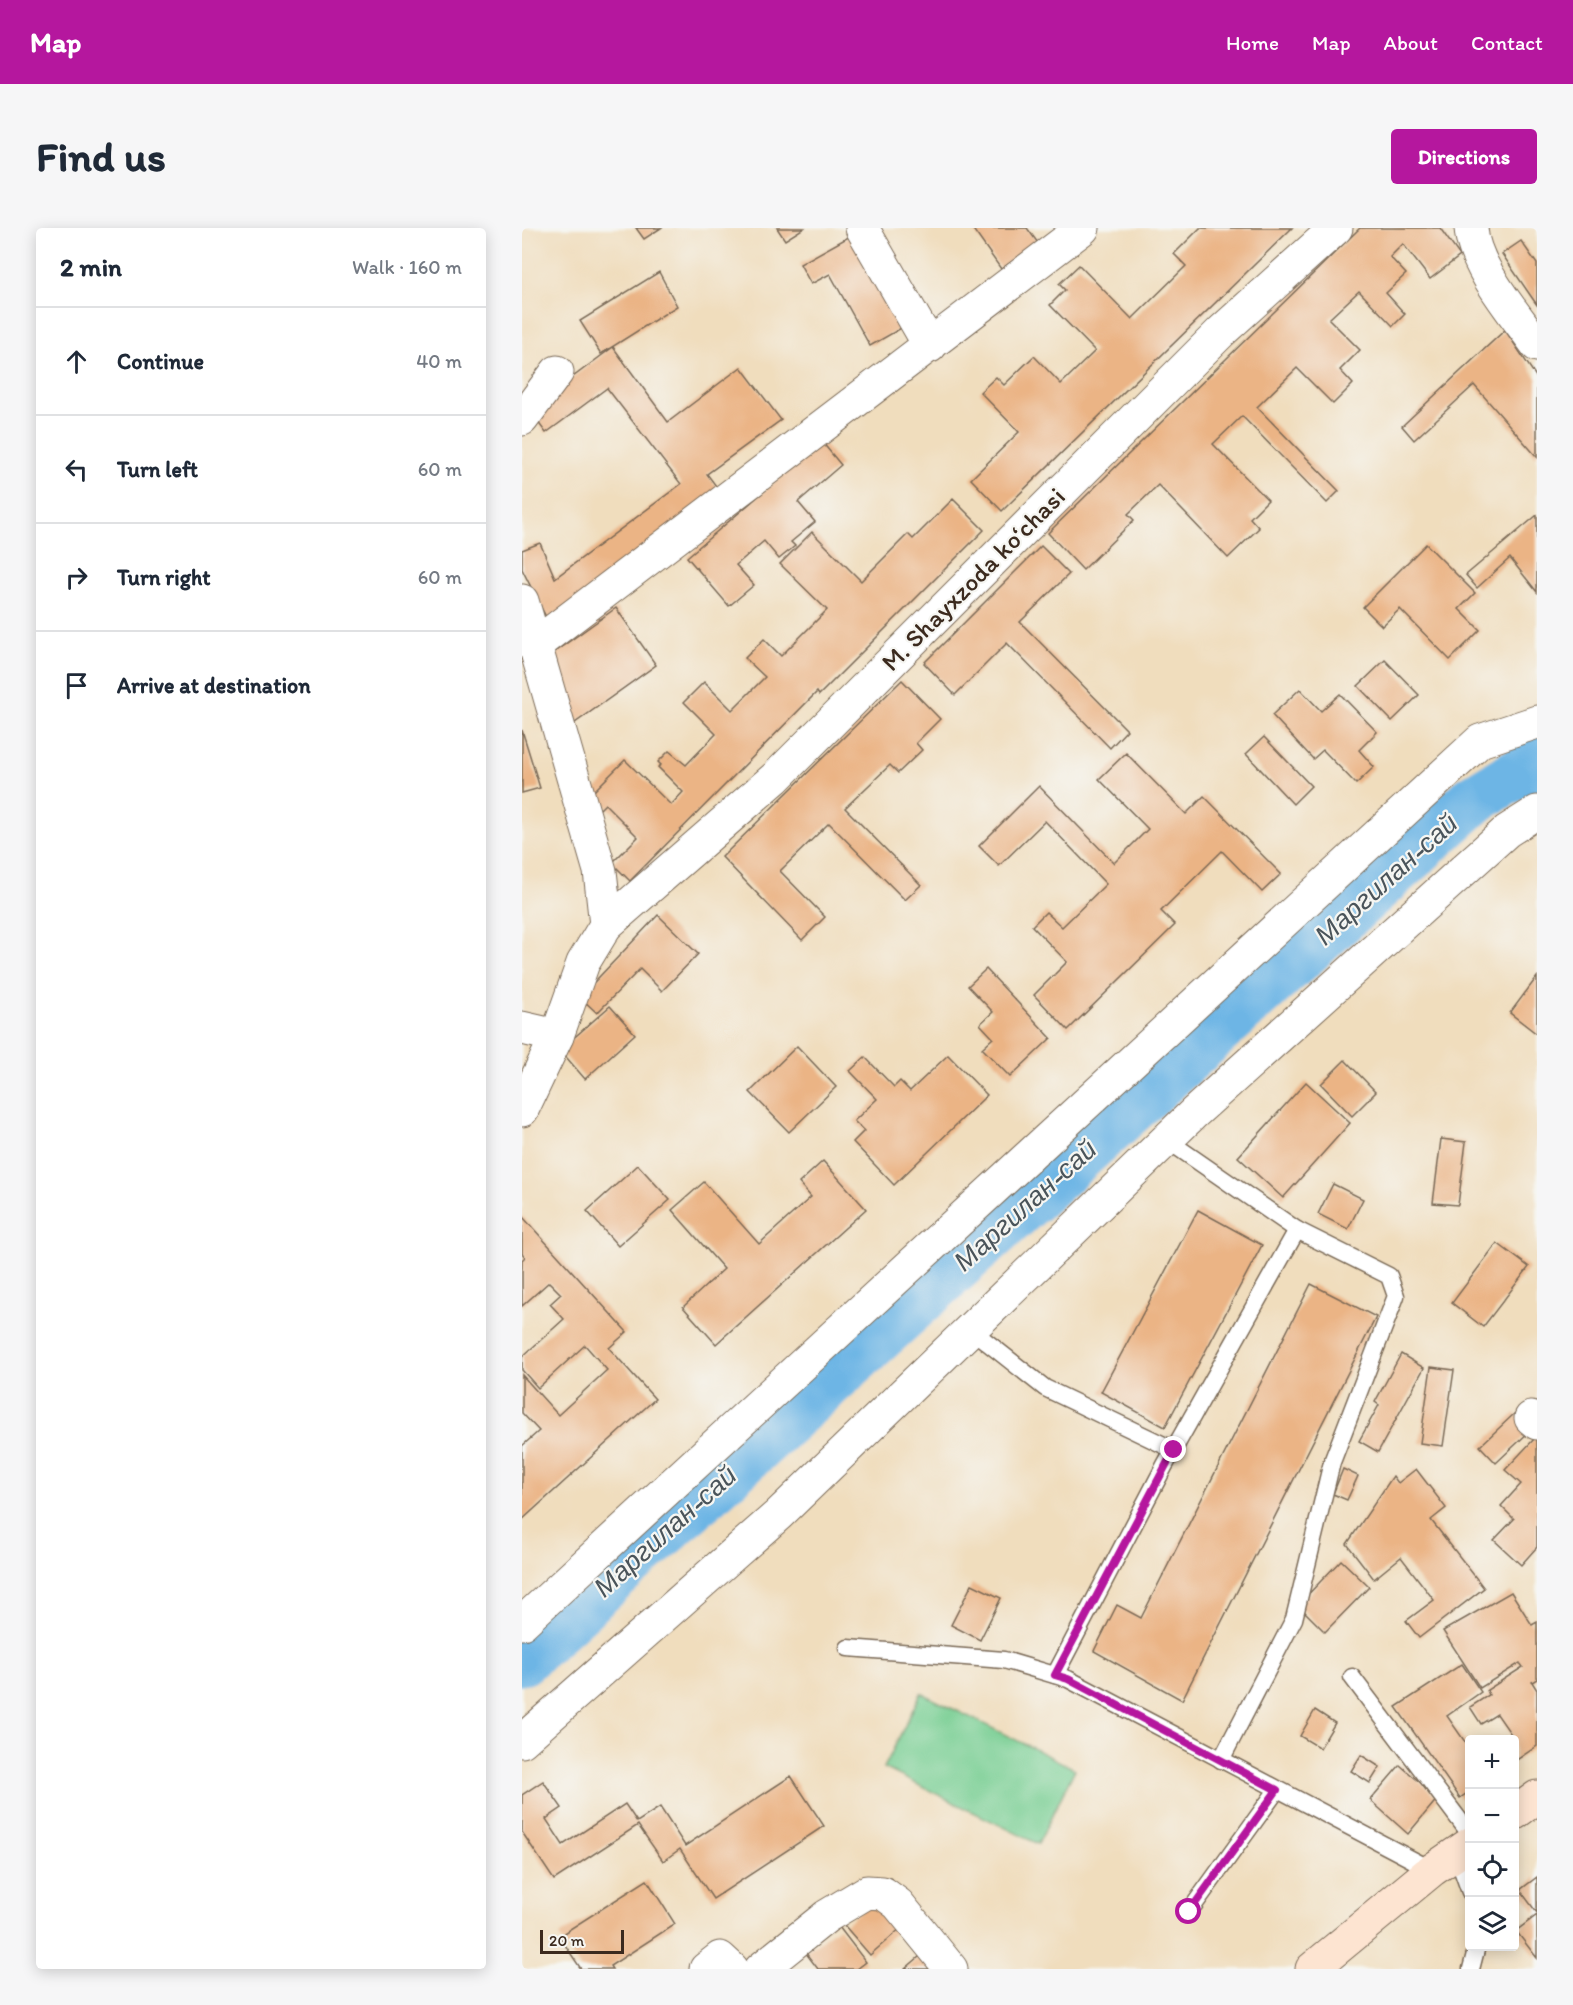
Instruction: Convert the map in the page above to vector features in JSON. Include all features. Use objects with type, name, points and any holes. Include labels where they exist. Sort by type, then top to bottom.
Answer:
[{"type":"main road","points":[[1519,1810],[1537,1797]]},
{"type":"main road","points":[[1312,1969],[1457,1850]]},
{"type":"street","points":[[861,228],[930,346]]},
{"type":"street","points":[[535,645],[1083,228]]},
{"type":"street","name":"M. Shayxzoda koʻchasi","points":[[522,1110],[557,1036],[583,963],[606,925],[776,778],[1222,331],[1336,228]]},
{"type":"street","points":[[1471,228],[1472,242],[1495,284],[1537,345]]},
{"type":"street","points":[[522,419],[557,372]]},
{"type":"street","points":[[522,601],[600,871],[606,925]]},
{"type":"street","points":[[522,1623],[1480,741],[1537,722]]},
{"type":"street","points":[[522,1741],[778,1515],[1194,1113],[1507,831],[1537,812]]},
{"type":"street","points":[[522,1028],[557,1036]]},
{"type":"street","points":[[761,1969],[828,1916],[867,1892],[883,1893],[898,1904],[951,1969]]},
{"type":"street","points":[[706,1969],[720,1958],[732,1969]]},
{"type":"lane","points":[[1167,1140],[1297,1230],[1389,1276],[1396,1296],[1332,1462],[1294,1618],[1221,1760]]},
{"type":"lane","points":[[1055,1675],[1174,1450],[1297,1230]]},
{"type":"lane","points":[[969,1328],[1045,1388],[1174,1450]]},
{"type":"lane","points":[[848,1647],[1004,1660],[1068,1679],[1277,1790],[1457,1850]]},
{"type":"lane","points":[[1352,1677],[1457,1850],[1465,1876]]},
{"type":"lane","points":[[1189,1912],[1277,1790]]},
{"type":"lane","points":[[1471,1969],[1476,1951]]},
{"type":"green space","points":[[921,1693],[1075,1769],[1038,1844],[884,1768]]},
{"type":"building","points":[[636,228],[661,228],[644,239]]},
{"type":"building","points":[[777,228],[804,228],[785,240]]},
{"type":"building","points":[[972,228],[1027,228],[1038,243],[1001,269]]},
{"type":"building","points":[[1200,228],[1292,228],[1002,511],[971,479],[1019,432],[980,392],[996,377],[1004,385],[1034,356],[1061,384],[1095,351],[1050,305],[1065,290],[1059,284],[1079,265],[1132,319],[1186,266],[1174,254]]},
{"type":"building","points":[[1360,228],[1440,228],[1460,256],[1430,279],[1403,244],[1390,257],[1406,274],[1386,293],[1405,314],[1393,326],[1359,291],[1329,319],[1360,350],[1340,370],[1353,384],[1333,404],[1297,368],[1257,407],[1339,491],[1327,503],[1242,416],[1213,444],[1268,500],[1250,518],[1259,528],[1228,558],[1158,485],[1128,514],[1134,520],[1083,570],[1048,533]]},
{"type":"building","points":[[854,234],[905,326],[870,346],[830,274],[811,284],[800,264]]},
{"type":"building","points":[[1521,241],[1537,264],[1537,305],[1502,254]]},
{"type":"building","points":[[659,272],[677,306],[601,354],[580,321]]},
{"type":"building","points":[[1505,330],[1537,378],[1537,457],[1474,385],[1414,440],[1402,426]]},
{"type":"building","points":[[613,347],[668,422],[741,367],[781,420],[707,474],[722,494],[549,623],[522,569],[522,550],[540,543],[555,578],[681,484],[607,388],[546,433],[529,410]]},
{"type":"building","points":[[822,442],[841,465],[798,502],[815,522],[791,542],[795,546],[779,559],[764,541],[736,565],[754,585],[729,606],[687,557]]},
{"type":"building","points":[[953,499],[984,530],[819,695],[817,692],[630,881],[612,863],[638,837],[605,804],[597,812],[585,800],[625,760],[671,805],[683,792],[658,767],[661,765],[658,762],[669,751],[686,765],[716,734],[684,702],[704,682],[732,710],[765,677],[745,658],[764,639],[781,656],[827,610],[780,564],[812,532],[861,581],[908,534],[913,539]]},
{"type":"building","points":[[1537,515],[1537,592],[1510,558],[1477,588],[1466,575]]},
{"type":"building","points":[[1426,544],[1475,593],[1459,609],[1480,630],[1450,660],[1400,609],[1382,626],[1363,607]]},
{"type":"building","points":[[1041,546],[1069,574],[1020,622],[1127,730],[1110,748],[1007,643],[955,695],[924,663]]},
{"type":"building","points":[[616,608],[656,665],[565,730],[542,661]]},
{"type":"building","points":[[1385,660],[1419,695],[1392,721],[1358,686]]},
{"type":"building","points":[[902,680],[940,719],[916,743],[922,750],[898,773],[890,765],[845,808],[921,885],[905,900],[829,823],[780,871],[825,917],[802,940],[722,857]]},
{"type":"building","points":[[1300,689],[1321,711],[1340,694],[1377,732],[1359,750],[1374,767],[1356,784],[1323,750],[1313,759],[1272,715]]},
{"type":"building","points":[[522,730],[540,788],[522,793]]},
{"type":"building","points":[[1264,737],[1311,786],[1293,804],[1246,754]]},
{"type":"building","points":[[1126,753],[1186,814],[1204,796],[1281,874],[1262,892],[1222,851],[1161,911],[1175,925],[1068,1030],[1034,995],[1067,962],[1032,926],[1046,912],[1062,927],[1106,884],[1045,821],[999,866],[979,846],[1039,786],[1114,863],[1148,829],[1099,779]]},
{"type":"building","points":[[658,915],[698,954],[662,991],[640,969],[597,1013],[580,997]]},
{"type":"building","points":[[986,969],[1051,1038],[1010,1077],[982,1048],[993,1038],[980,1024],[993,1012],[968,986]]},
{"type":"building","points":[[1537,977],[1537,1034],[1510,1013]]},
{"type":"building","points":[[610,1006],[635,1034],[585,1079],[560,1050]]},
{"type":"building","points":[[797,1046],[836,1087],[789,1132],[750,1092]]},
{"type":"building","points":[[948,1055],[987,1095],[894,1185],[853,1142],[864,1131],[854,1121],[877,1099],[850,1071],[865,1057],[894,1087],[900,1081],[910,1091]]},
{"type":"building","points":[[1345,1060],[1376,1092],[1352,1116],[1321,1084]]},
{"type":"building","points":[[1306,1082],[1350,1123],[1283,1198],[1238,1157]]},
{"type":"building","points":[[1441,1139],[1466,1142],[1458,1205],[1433,1203]]},
{"type":"building","points":[[823,1161],[866,1209],[716,1344],[683,1307],[724,1269],[672,1210],[704,1182],[759,1244],[811,1197],[799,1183]]},
{"type":"building","points":[[638,1165],[670,1200],[618,1246],[587,1211]]},
{"type":"building","points":[[1333,1184],[1363,1199],[1348,1229],[1318,1214]]},
{"type":"building","points":[[1198,1210],[1262,1245],[1165,1427],[1101,1392]]},
{"type":"building","points":[[522,1216],[627,1332],[609,1348],[655,1399],[522,1520],[522,1446],[539,1431],[522,1413],[522,1375],[558,1415],[607,1370],[585,1345],[538,1388],[522,1370],[522,1357],[564,1319],[550,1304],[561,1294],[549,1282],[522,1306],[522,1260],[525,1257],[522,1253]]},
{"type":"building","points":[[1497,1243],[1529,1267],[1483,1327],[1452,1303]]},
{"type":"building","points":[[1311,1284],[1376,1317],[1182,1700],[1094,1651],[1117,1605],[1141,1618]]},
{"type":"building","points":[[1401,1354],[1424,1368],[1378,1452],[1359,1441],[1379,1405],[1375,1402]]},
{"type":"building","points":[[1431,1367],[1454,1370],[1443,1446],[1420,1443]]},
{"type":"building","points":[[1515,1413],[1531,1430],[1496,1463],[1480,1446]]},
{"type":"building","points":[[1537,1436],[1537,1547],[1521,1565],[1494,1540],[1514,1519],[1501,1506],[1521,1484],[1505,1470]]},
{"type":"building","points":[[1343,1469],[1358,1476],[1347,1500],[1333,1494]]},
{"type":"building","points":[[1416,1469],[1446,1508],[1431,1520],[1484,1588],[1419,1638],[1406,1621],[1434,1600],[1401,1557],[1374,1579],[1347,1544],[1393,1476],[1398,1483]]},
{"type":"building","points":[[1341,1560],[1369,1587],[1325,1632],[1298,1605]]},
{"type":"building","points":[[972,1584],[1001,1598],[980,1640],[951,1625]]},
{"type":"building","points":[[1511,1592],[1532,1625],[1537,1622],[1537,1679],[1532,1682],[1537,1690],[1537,1746],[1519,1758],[1519,1735],[1512,1735],[1497,1714],[1481,1724],[1470,1707],[1489,1695],[1487,1690],[1523,1667],[1520,1663],[1480,1688],[1443,1631]]},
{"type":"building","points":[[1462,1664],[1481,1692],[1447,1716],[1465,1742],[1465,1794],[1460,1798],[1396,1707]]},
{"type":"building","points":[[1315,1710],[1335,1723],[1320,1748],[1300,1736]]},
{"type":"building","points":[[1361,1755],[1380,1767],[1370,1783],[1351,1771]]},
{"type":"building","points":[[1400,1765],[1438,1798],[1408,1834],[1370,1800]]},
{"type":"building","points":[[791,1776],[824,1826],[713,1899],[680,1849],[663,1861],[638,1825],[554,1880],[522,1832],[522,1795],[543,1781],[562,1808],[546,1819],[563,1845],[625,1804],[637,1822],[660,1807],[685,1846]]},
{"type":"building","points":[[1537,1877],[1537,1913],[1520,1890]]},
{"type":"building","points":[[647,1880],[675,1924],[610,1966],[612,1969],[581,1969],[559,1936]]},
{"type":"building","points":[[877,1897],[902,1927],[870,1955],[844,1925]]},
{"type":"building","points":[[1537,1915],[1537,1958],[1519,1935],[1519,1929]]},
{"type":"building","points":[[839,1927],[866,1962],[857,1969],[818,1969],[805,1952]]},
{"type":"building","points":[[926,1951],[941,1969],[905,1969]]},
{"type":"waterway","name":"Маргилан-сай","points":[[522,1660],[1473,800],[1537,761]]},
{"type":"route","points":[[1174,1450],[1055,1675],[1068,1679],[1277,1790],[1189,1912]]}]
